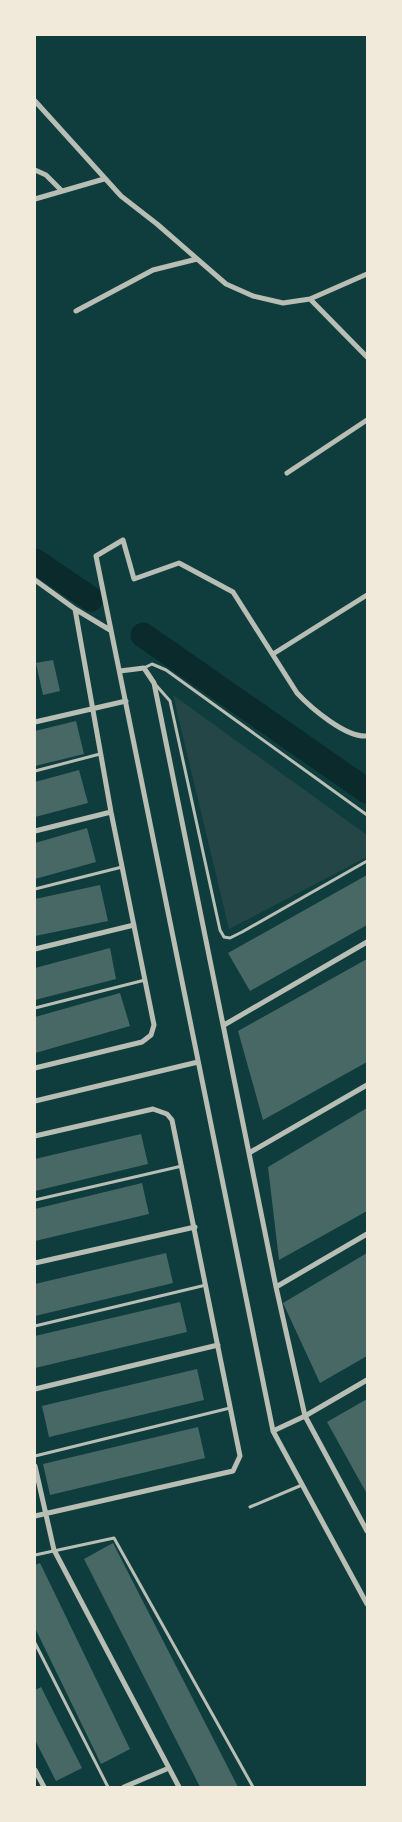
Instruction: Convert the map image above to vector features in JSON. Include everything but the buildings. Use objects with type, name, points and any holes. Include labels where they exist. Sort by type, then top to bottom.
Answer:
[{"type":"street","points":[[35,101],[121,196],[226,284],[253,296],[283,303],[310,299],[367,274]]},
{"type":"street","points":[[35,170],[46,175],[61,190]]},
{"type":"street","points":[[35,199],[104,179]]},
{"type":"street","points":[[76,311],[153,270],[197,259]]},
{"type":"street","points":[[310,299],[367,357]]},
{"type":"street","points":[[287,473],[367,420]]},
{"type":"street","points":[[367,736],[349,733],[310,707],[296,694],[233,592],[179,563],[134,579],[123,540],[96,556],[273,1430],[367,1604]]},
{"type":"street","points":[[35,580],[75,609],[110,630]]},
{"type":"street","points":[[273,654],[367,595]]},
{"type":"street","points":[[35,1068],[142,1042],[151,1035],[154,1025],[111,812],[75,609]]},
{"type":"street","points":[[120,671],[144,668],[154,683],[276,1287],[305,1416],[367,1530]]},
{"type":"street","points":[[35,722],[126,701]]},
{"type":"street","points":[[35,831],[111,812]]},
{"type":"street","points":[[35,949],[134,925]]},
{"type":"street","points":[[224,1025],[367,942]]},
{"type":"street","points":[[35,1101],[198,1062]]},
{"type":"street","points":[[249,1153],[367,1086]]},
{"type":"street","points":[[35,1136],[153,1109],[160,1110],[172,1120],[207,1285],[240,1456],[232,1471],[35,1516]]},
{"type":"street","points":[[35,1263],[195,1227]]},
{"type":"street","points":[[276,1287],[367,1234]]},
{"type":"street","points":[[35,1389],[218,1345]]},
{"type":"street","points":[[273,1430],[305,1416],[367,1380]]},
{"type":"street","points":[[35,1466],[54,1550],[179,1787]]},
{"type":"street","points":[[124,1787],[169,1768]]},
{"type":"street","points":[[35,1770],[44,1787]]},
{"type":"lane","points":[[144,668],[152,664],[166,670],[367,815]]},
{"type":"lane","points":[[154,683],[170,701],[220,930],[224,937],[230,938],[242,932],[367,861]]},
{"type":"lane","points":[[35,771],[101,754]]},
{"type":"lane","points":[[35,889],[123,866]]},
{"type":"lane","points":[[35,1008],[145,980]]},
{"type":"lane","points":[[35,1200],[182,1166]]},
{"type":"lane","points":[[35,1326],[207,1285]]},
{"type":"lane","points":[[35,1456],[230,1408]]},
{"type":"lane","points":[[250,1507],[302,1485]]},
{"type":"lane","points":[[35,1556],[54,1550],[114,1538],[253,1787]]},
{"type":"lane","points":[[35,1643],[108,1787]]},
{"type":"shaded area","points":[[173,695],[367,835],[367,857],[229,929]]},
{"type":"waterway","points":[[35,561],[91,599]]},
{"type":"waterway","points":[[143,635],[367,791]]}]
